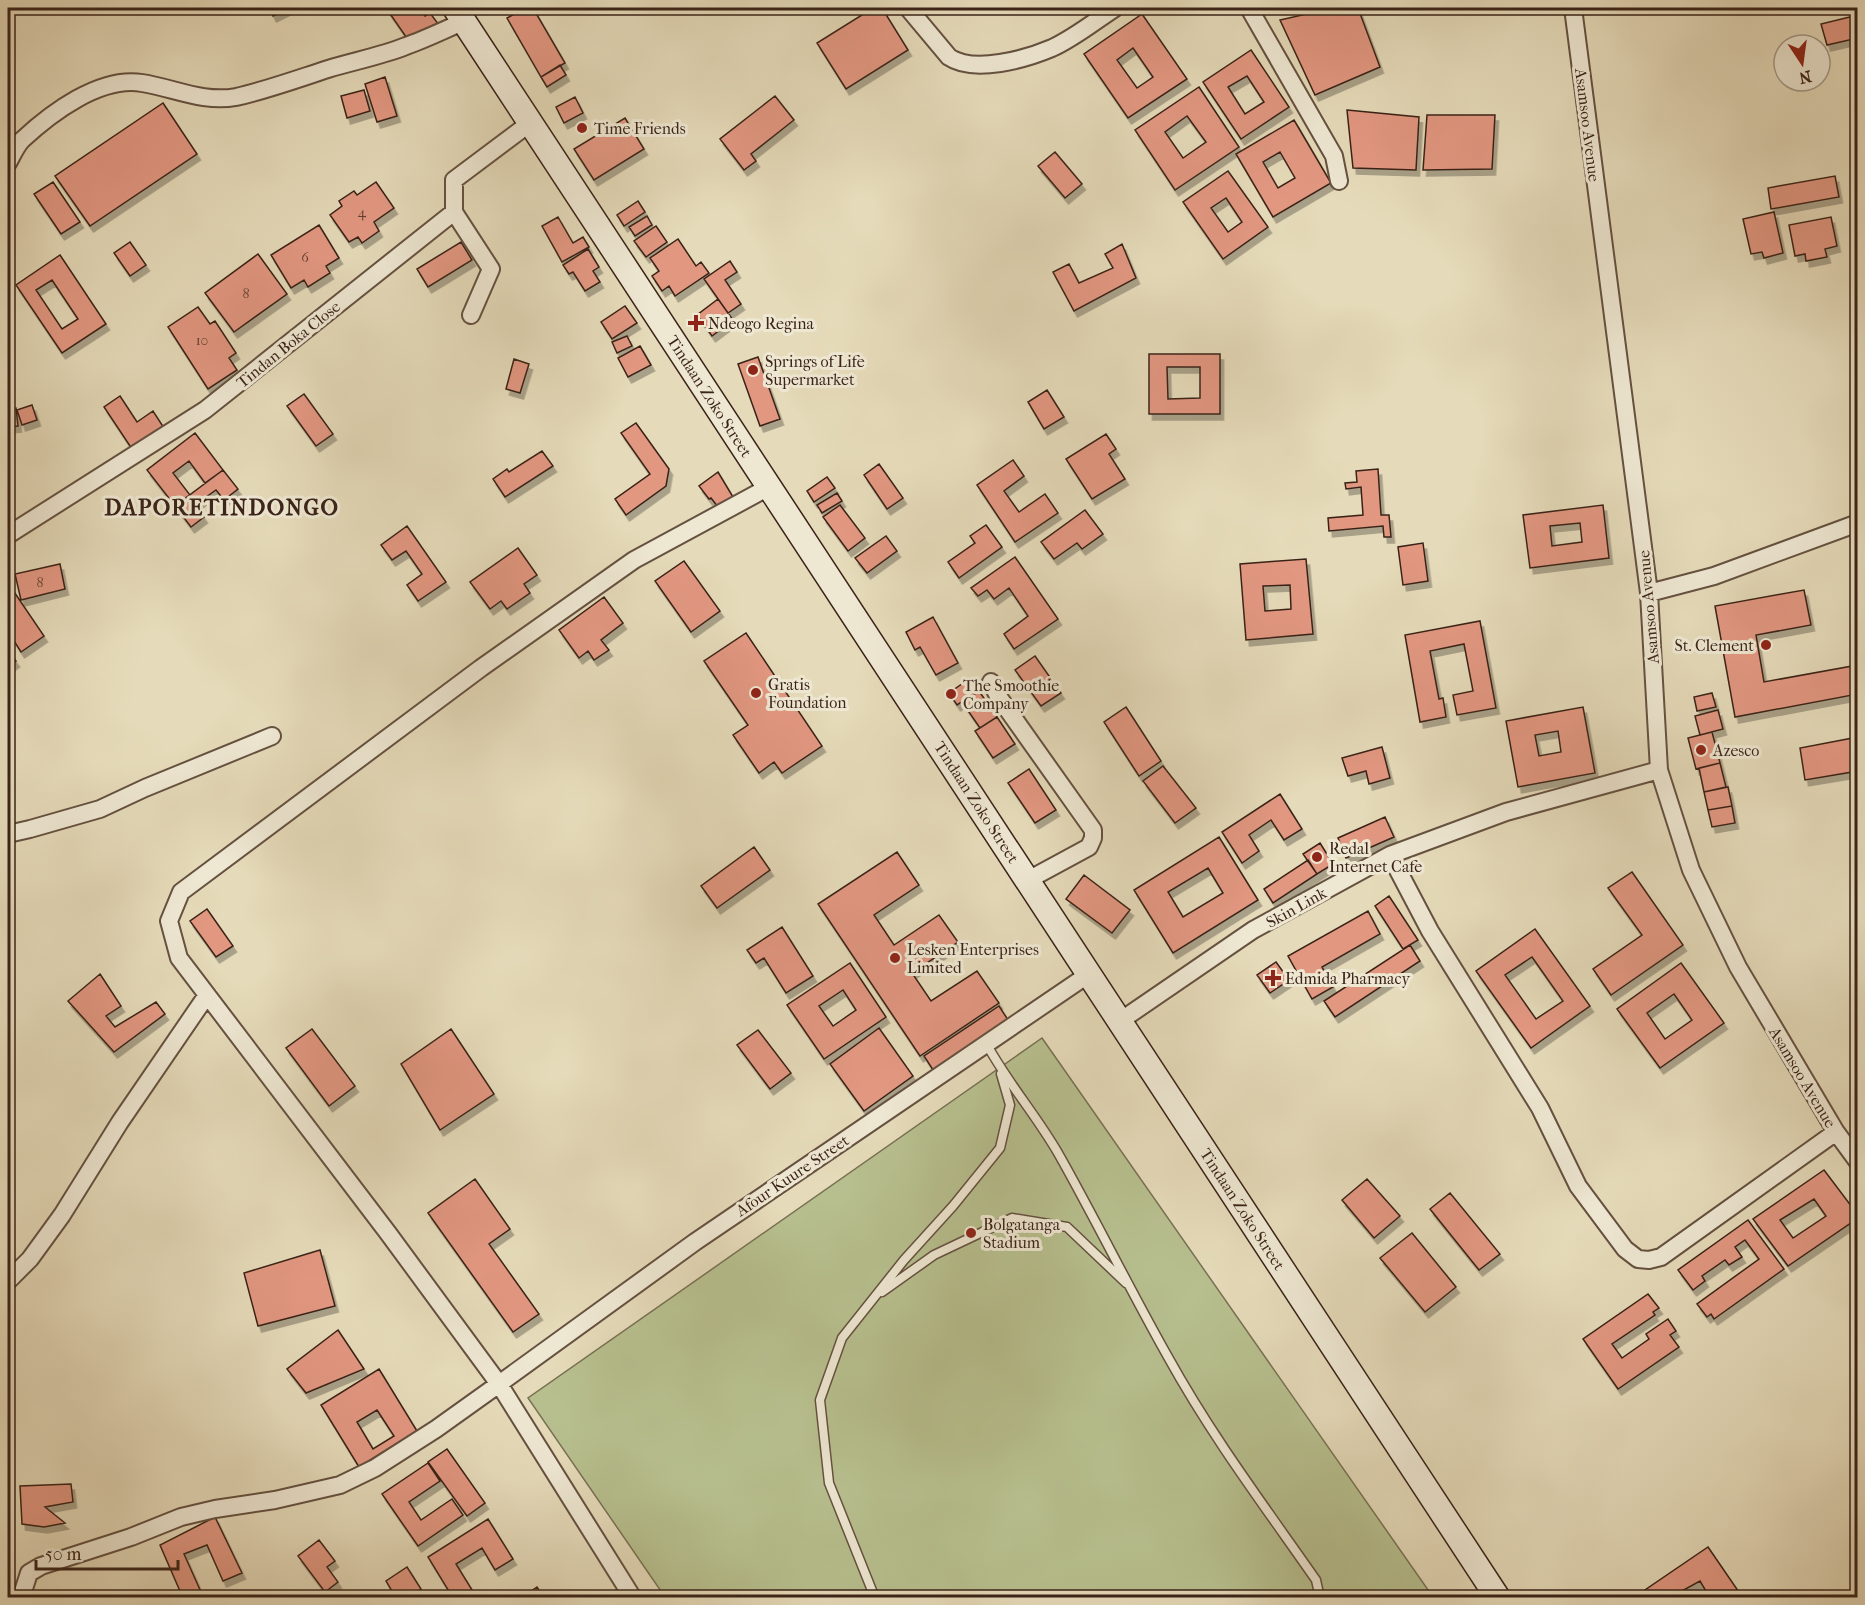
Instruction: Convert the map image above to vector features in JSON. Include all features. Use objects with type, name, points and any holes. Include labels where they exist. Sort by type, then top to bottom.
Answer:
[{"type":"main road","name":"Tindaan Zoko Street","points":[[460,14],[1498,1598]]},
{"type":"street","points":[[908,8],[949,57],[956,62],[972,64],[1005,62],[1054,47],[1115,8]]},
{"type":"street","points":[[1250,8],[1334,156],[1339,181]]},
{"type":"street","name":"Asamsoo Avenue","points":[[1573,8],[1649,593],[1659,770],[1691,870],[1738,967],[1836,1132],[1857,1162]]},
{"type":"street","points":[[8,163],[21,142],[90,91],[105,86],[123,82],[139,82],[195,97],[232,98],[405,47],[460,14]]},
{"type":"street","points":[[471,315],[491,269],[454,212],[454,180],[530,123]]},
{"type":"street","name":"Tindan Boka Close","points":[[8,535],[205,410],[454,212]]},
{"type":"street","points":[[633,1598],[499,1384],[388,1233],[179,958],[169,921],[182,892],[482,668],[634,560],[769,486]]},
{"type":"street","points":[[1649,593],[1713,576],[1857,523]]},
{"type":"street","points":[[992,682],[998,696],[1093,830],[1093,838],[1089,847],[1028,880]]},
{"type":"street","points":[[8,834],[30,830],[100,809],[163,780],[272,736]]},
{"type":"street","name":"Skin Link","points":[[1120,1021],[1253,930],[1390,855],[1506,812],[1659,770]]},
{"type":"street","points":[[1390,855],[1430,931],[1540,1108],[1578,1186],[1625,1249],[1638,1259],[1649,1260],[1661,1257],[1836,1132]]},
{"type":"street","name":"Afour Kuure Street","points":[[21,1598],[29,1573],[41,1566],[131,1537],[181,1517],[215,1509],[275,1500],[340,1485],[375,1468],[436,1429],[694,1242],[1089,974]]},
{"type":"street","points":[[8,1281],[30,1259],[62,1215],[120,1122],[207,995]]},
{"type":"lane","points":[[986,1043],[1000,1068],[1039,1121],[1168,1359],[1247,1482],[1316,1580],[1320,1598]]},
{"type":"lane","points":[[874,1598],[829,1483],[820,1400],[842,1338],[904,1260],[1000,1148],[1010,1105],[1000,1068]]},
{"type":"lane","points":[[874,1298],[934,1255],[1012,1218],[1067,1227],[1131,1288]]},
{"type":"green space","name":"Bolgatanga Stadium","points":[[1042,1038],[1433,1597],[665,1597],[528,1398]]},
{"type":"building","points":[[269,8],[289,8],[273,16]]},
{"type":"building","points":[[386,8],[419,8],[425,16],[430,13],[439,25],[411,44]]},
{"type":"building","points":[[525,8],[533,8],[565,63],[541,77],[507,18]]},
{"type":"building","points":[[873,8],[882,8],[908,50],[846,89],[817,43]]},
{"type":"building","points":[[1333,8],[1358,8],[1380,67],[1315,95],[1280,20]]},
{"type":"building","points":[[1142,14],[1187,79],[1128,118],[1084,54]],"holes":[[[1133,48],[1153,77],[1137,88],[1117,60]]]},
{"type":"building","points":[[1858,15],[1858,38],[1832,44],[1832,33],[1824,33],[1821,24]]},
{"type":"building","points":[[1251,50],[1289,107],[1241,139],[1203,82]],"holes":[[[1247,76],[1264,102],[1245,114],[1228,87]]]},
{"type":"building","points":[[560,65],[566,75],[547,87],[541,77]]},
{"type":"building","points":[[385,77],[397,116],[377,122],[365,84]]},
{"type":"building","points":[[1199,87],[1239,147],[1175,190],[1135,130]],"holes":[[[1187,116],[1206,142],[1183,158],[1165,132]]]},
{"type":"building","points":[[364,90],[370,111],[347,118],[341,96]]},
{"type":"building","points":[[775,96],[794,120],[751,154],[756,161],[744,170],[720,139]]},
{"type":"building","points":[[575,97],[583,113],[564,123],[556,107]]},
{"type":"building","points":[[163,103],[197,154],[90,226],[55,176]]},
{"type":"building","points":[[1347,110],[1419,117],[1416,170],[1353,168]]},
{"type":"building","points":[[1427,115],[1495,115],[1492,169],[1423,170]]},
{"type":"building","points":[[625,118],[644,149],[594,180],[574,149]]},
{"type":"building","points":[[1294,120],[1331,183],[1273,217],[1236,154]],"holes":[[[1280,152],[1295,178],[1278,188],[1263,162]]]},
{"type":"building","points":[[1055,152],[1082,184],[1065,198],[1038,166]]},
{"type":"building","points":[[1228,171],[1268,227],[1223,259],[1183,202]],"holes":[[[1226,198],[1242,222],[1228,232],[1211,208]]]},
{"type":"building","points":[[1835,176],[1839,197],[1771,209],[1768,188]]},
{"type":"building","points":[[53,182],[80,222],[61,234],[34,194]]},
{"type":"building","points":[[376,182],[394,208],[374,222],[379,231],[362,243],[358,237],[349,242],[330,215],[342,206],[339,201],[354,191],[357,195]]},
{"type":"building","points":[[638,201],[645,212],[624,226],[617,215]]},
{"type":"building","points":[[1774,212],[1783,253],[1764,258],[1762,252],[1751,254],[1743,219]]},
{"type":"building","points":[[647,216],[652,225],[635,236],[629,227]]},
{"type":"building","points":[[558,217],[573,243],[583,237],[589,247],[562,262],[542,226]]},
{"type":"building","points":[[1831,217],[1837,246],[1825,249],[1827,257],[1806,261],[1805,254],[1795,256],[1789,225]]},
{"type":"building","points":[[319,225],[339,258],[326,266],[330,273],[308,287],[304,280],[291,288],[271,255]]},
{"type":"building","points":[[656,226],[667,242],[646,257],[634,241]]},
{"type":"building","points":[[678,239],[696,266],[701,262],[709,273],[675,296],[669,286],[662,291],[652,276],[659,271],[650,258]]},
{"type":"building","points":[[130,242],[146,265],[130,276],[114,253]]},
{"type":"building","points":[[461,242],[472,260],[428,287],[417,269]]},
{"type":"building","points":[[1122,244],[1136,278],[1074,311],[1053,272],[1069,264],[1079,283],[1113,268],[1105,254]]},
{"type":"building","points":[[588,249],[599,267],[593,271],[600,282],[585,291],[573,272],[569,274],[563,265]]},
{"type":"building","points":[[258,254],[287,294],[234,332],[205,293]]},
{"type":"building","points":[[60,255],[106,324],[62,353],[16,285]],"holes":[[[52,280],[78,319],[62,329],[36,290]]]},
{"type":"building","points":[[730,261],[737,272],[725,280],[741,304],[728,313],[704,279]]},
{"type":"building","points":[[718,299],[733,320],[712,336],[697,315]]},
{"type":"building","points":[[625,306],[637,323],[612,339],[601,322]]},
{"type":"building","points":[[198,307],[210,324],[215,321],[236,353],[229,358],[237,370],[208,389],[168,327]]},
{"type":"building","points":[[627,336],[632,346],[617,353],[612,342]]},
{"type":"building","points":[[640,346],[651,365],[628,377],[618,358]]},
{"type":"building","points":[[1149,354],[1220,354],[1220,414],[1149,414]],"holes":[[[1167,367],[1200,367],[1200,398],[1168,399]]]},
{"type":"building","points":[[758,357],[780,419],[760,426],[738,364]]},
{"type":"building","points":[[514,359],[529,364],[520,393],[506,389]]},
{"type":"building","points":[[1047,390],[1064,417],[1044,429],[1028,402]]},
{"type":"building","points":[[304,394],[333,434],[316,446],[287,406]]},
{"type":"building","points":[[120,396],[137,422],[153,411],[164,428],[132,449],[104,407]]},
{"type":"building","points":[[32,405],[37,420],[22,425],[17,410]]},
{"type":"building","points":[[16,408],[18,426],[8,427],[8,409]]},
{"type":"building","points":[[636,423],[669,469],[666,486],[626,515],[615,499],[650,474],[621,433]]},
{"type":"building","points":[[195,433],[223,470],[205,483],[189,461],[173,473],[190,495],[175,506],[147,470]]},
{"type":"building","points":[[1106,434],[1116,449],[1109,454],[1125,479],[1092,499],[1066,459]]},
{"type":"building","points":[[542,451],[553,466],[505,497],[493,479],[507,469],[509,472]]},
{"type":"building","points":[[1013,460],[1024,476],[1004,491],[1019,512],[1045,494],[1058,513],[1015,542],[977,485]]},
{"type":"building","points":[[879,464],[903,498],[887,509],[864,475]]},
{"type":"building","points":[[1378,469],[1381,515],[1389,515],[1391,537],[1384,537],[1383,526],[1329,531],[1328,518],[1363,515],[1361,487],[1346,489],[1345,483],[1357,482],[1356,471]]},
{"type":"building","points":[[223,470],[238,489],[224,500],[216,490],[195,505],[204,517],[191,527],[175,506]]},
{"type":"building","points":[[718,472],[733,497],[718,507],[699,486]]},
{"type":"building","points":[[827,477],[835,488],[814,502],[807,491]]},
{"type":"building","points":[[837,493],[842,501],[822,513],[817,505]]},
{"type":"building","points":[[840,505],[865,538],[848,551],[823,517]]},
{"type":"building","points":[[1603,505],[1609,558],[1530,568],[1523,515]],"holes":[[[1580,523],[1582,542],[1552,546],[1550,526]]]},
{"type":"building","points":[[1085,510],[1103,534],[1082,549],[1077,543],[1054,559],[1041,542]]},
{"type":"building","points":[[986,525],[1002,547],[959,578],[948,562],[975,543],[970,536]]},
{"type":"building","points":[[407,526],[446,582],[418,601],[407,585],[422,574],[406,551],[392,560],[381,545]]},
{"type":"building","points":[[886,536],[897,551],[867,573],[855,558]]},
{"type":"building","points":[[1423,543],[1428,581],[1403,585],[1398,547]]},
{"type":"building","points":[[518,548],[537,575],[524,584],[530,593],[507,609],[501,601],[490,609],[470,582]]},
{"type":"building","points":[[1015,557],[1058,619],[1014,649],[1004,634],[1028,616],[1009,588],[994,599],[987,590],[978,596],[971,588]]},
{"type":"building","points":[[1306,559],[1313,634],[1246,640],[1240,564]],"holes":[[[1290,585],[1291,609],[1265,611],[1263,586]]]},
{"type":"building","points":[[684,561],[720,611],[691,632],[655,581]]},
{"type":"building","points":[[60,564],[65,589],[21,600],[15,574]]},
{"type":"building","points":[[8,583],[44,636],[21,652],[9,633],[13,630],[8,623]]},
{"type":"building","points":[[1804,590],[1811,625],[1756,635],[1764,682],[1858,665],[1858,694],[1735,717],[1715,606]]},
{"type":"building","points":[[604,597],[623,623],[601,640],[609,650],[594,660],[588,651],[579,658],[559,630]]},
{"type":"building","points":[[933,617],[958,663],[936,675],[920,647],[915,650],[906,632]]},
{"type":"building","points":[[1480,621],[1496,708],[1457,715],[1453,695],[1473,691],[1464,644],[1430,651],[1439,699],[1443,698],[1446,717],[1420,722],[1405,635]]},
{"type":"building","name":"Gratis Foundation","points":[[746,633],[822,746],[782,773],[774,762],[759,773],[733,735],[748,725],[704,661]]},
{"type":"building","points":[[8,650],[16,661],[8,667]]},
{"type":"building","points":[[1035,656],[1061,693],[1041,706],[1015,670]]},
{"type":"building","points":[[966,681],[974,694],[957,705],[949,693]]},
{"type":"building","points":[[979,691],[997,717],[980,728],[962,702]]},
{"type":"building","points":[[1712,693],[1716,707],[1697,711],[1694,697]]},
{"type":"building","points":[[1126,707],[1161,761],[1139,776],[1104,722]]},
{"type":"building","points":[[1583,707],[1595,773],[1518,787],[1506,721]],"holes":[[[1558,731],[1561,752],[1539,756],[1535,735]]]},
{"type":"building","points":[[1718,710],[1723,729],[1700,735],[1695,716]]},
{"type":"building","points":[[997,717],[1015,744],[993,758],[975,731]]},
{"type":"building","points":[[1712,732],[1720,763],[1696,769],[1688,738]]},
{"type":"building","points":[[1858,737],[1858,771],[1805,780],[1800,748]]},
{"type":"building","points":[[1382,747],[1390,778],[1369,784],[1366,771],[1348,776],[1342,758]]},
{"type":"building","points":[[1720,763],[1726,787],[1704,792],[1699,768]]},
{"type":"building","points":[[1163,766],[1196,808],[1175,823],[1143,781]]},
{"type":"building","points":[[1029,769],[1056,810],[1035,823],[1008,783]]},
{"type":"building","points":[[1728,787],[1732,806],[1708,810],[1704,792]]},
{"type":"building","points":[[1280,794],[1302,829],[1284,840],[1271,820],[1249,835],[1259,851],[1242,863],[1222,832]]},
{"type":"building","points":[[1732,806],[1735,823],[1712,827],[1708,810]]},
{"type":"building","points":[[1385,817],[1394,837],[1346,858],[1338,838]]},
{"type":"building","points":[[1219,837],[1258,900],[1173,953],[1134,890]],"holes":[[[1208,868],[1223,893],[1183,917],[1168,892]]]},
{"type":"building","name":"Redal Internet Cafe","points":[[1320,843],[1333,864],[1317,874],[1303,854]]},
{"type":"building","points":[[754,847],[770,870],[717,908],[701,886]]},
{"type":"building","name":"Lesken Enterprises Limited","points":[[897,852],[919,885],[874,915],[894,945],[939,915],[958,942],[912,973],[931,1001],[977,971],[999,1003],[920,1056],[818,904]]},
{"type":"building","points":[[1308,860],[1317,874],[1273,903],[1264,889]]},
{"type":"building","points":[[1632,872],[1683,945],[1611,995],[1593,969],[1642,935],[1608,888]]},
{"type":"building","points":[[1084,875],[1130,910],[1112,933],[1066,899]]},
{"type":"building","points":[[1389,896],[1418,940],[1403,949],[1375,906]]},
{"type":"building","points":[[207,909],[233,946],[216,957],[190,921]]},
{"type":"building","points":[[1368,911],[1380,934],[1322,967],[1333,987],[1312,999],[1288,956]]},
{"type":"building","points":[[782,927],[813,976],[786,993],[764,958],[756,963],[747,950]]},
{"type":"building","points":[[1535,929],[1590,1006],[1531,1048],[1476,971]],"holes":[[[1532,957],[1563,1001],[1536,1019],[1505,975]]]},
{"type":"building","points":[[1410,945],[1420,961],[1335,1017],[1324,1001]]},
{"type":"building","name":"Edmida Pharmacy","points":[[1276,962],[1289,980],[1270,993],[1257,975]]},
{"type":"building","points":[[850,963],[886,1017],[824,1059],[787,1005]],"holes":[[[843,990],[856,1010],[833,1026],[819,1006]]]},
{"type":"building","points":[[1681,963],[1724,1023],[1660,1068],[1617,1009]],"holes":[[[1674,994],[1692,1020],[1665,1039],[1647,1013]]]},
{"type":"building","points":[[100,974],[121,1006],[106,1016],[115,1027],[156,1002],[165,1014],[114,1052],[68,1001]]},
{"type":"building","points":[[999,1006],[1010,1023],[935,1073],[924,1056]]},
{"type":"building","points":[[879,1028],[913,1076],[864,1111],[830,1064]]},
{"type":"building","points":[[312,1029],[355,1086],[329,1106],[286,1048]]},
{"type":"building","points":[[451,1029],[494,1094],[440,1130],[401,1064]]},
{"type":"building","points":[[758,1030],[791,1073],[770,1089],[737,1045]]},
{"type":"building","points":[[1824,1170],[1858,1215],[1858,1218],[1788,1266],[1753,1219]],"holes":[[[1814,1199],[1826,1216],[1793,1238],[1780,1220]]]},
{"type":"building","points":[[475,1179],[510,1229],[489,1244],[539,1314],[513,1332],[428,1213]]},
{"type":"building","points":[[1367,1179],[1400,1216],[1374,1238],[1342,1200]]},
{"type":"building","points":[[1450,1193],[1500,1254],[1479,1270],[1430,1209]]},
{"type":"building","points":[[1748,1220],[1784,1269],[1714,1319],[1711,1314],[1707,1317],[1697,1304],[1759,1259],[1745,1240],[1735,1247],[1742,1257],[1729,1265],[1725,1260],[1702,1276],[1705,1281],[1693,1290],[1678,1270]]},
{"type":"building","points":[[1412,1233],[1456,1287],[1425,1312],[1380,1258]]},
{"type":"building","points":[[320,1250],[335,1306],[258,1326],[244,1273]]},
{"type":"building","points":[[1648,1294],[1659,1308],[1653,1312],[1655,1315],[1612,1344],[1622,1358],[1649,1339],[1646,1334],[1668,1319],[1676,1331],[1670,1335],[1679,1347],[1618,1389],[1583,1339]]},
{"type":"building","points":[[338,1330],[364,1369],[306,1393],[287,1369]]},
{"type":"building","points":[[379,1369],[417,1431],[359,1467],[321,1405]],"holes":[[[377,1410],[394,1436],[373,1449],[357,1422]]]},
{"type":"building","points":[[447,1449],[485,1503],[467,1516],[428,1462]]},
{"type":"building","points":[[428,1463],[440,1481],[409,1502],[421,1520],[452,1499],[463,1515],[418,1546],[382,1494]]},
{"type":"building","points":[[71,1484],[73,1502],[45,1507],[65,1523],[44,1527],[22,1524],[20,1486]]},
{"type":"building","points":[[215,1517],[242,1573],[223,1581],[207,1545],[184,1554],[201,1592],[183,1598],[160,1545]]},
{"type":"building","points":[[488,1519],[513,1559],[495,1570],[482,1548],[456,1564],[477,1598],[453,1598],[428,1557]]},
{"type":"building","points":[[319,1540],[335,1561],[327,1567],[338,1582],[325,1592],[298,1556]]},
{"type":"building","points":[[1708,1547],[1743,1598],[1710,1598],[1700,1581],[1678,1593],[1681,1598],[1646,1598],[1642,1592]]},
{"type":"building","points":[[407,1567],[421,1589],[408,1598],[396,1598],[386,1581]]},
{"type":"building","points":[[537,1587],[544,1598],[521,1598]]},
{"type":"place","name":"Time Friends","points":[[582,128]]},
{"type":"place","name":"Ndeogo Regina","points":[[696,323]]},
{"type":"place","name":"Springs of Life Supermarket","points":[[753,370]]},
{"type":"place","name":"St. Clement","points":[[1766,645]]},
{"type":"place","name":"Gratis Foundation","points":[[756,693]]},
{"type":"place","name":"The Smoothie Company","points":[[951,694]]},
{"type":"place","name":"Azesco","points":[[1701,750]]},
{"type":"place","name":"Redal Internet Cafe","points":[[1317,857]]},
{"type":"place","name":"Lesken Enterprises Limited","points":[[895,958]]},
{"type":"place","name":"Edmida Pharmacy","points":[[1273,978]]},
{"type":"place","name":"Bolgatanga Stadium","points":[[971,1233]]},
{"type":"district","name":"DAPORETINDONGO","points":[[222,507]]}]
